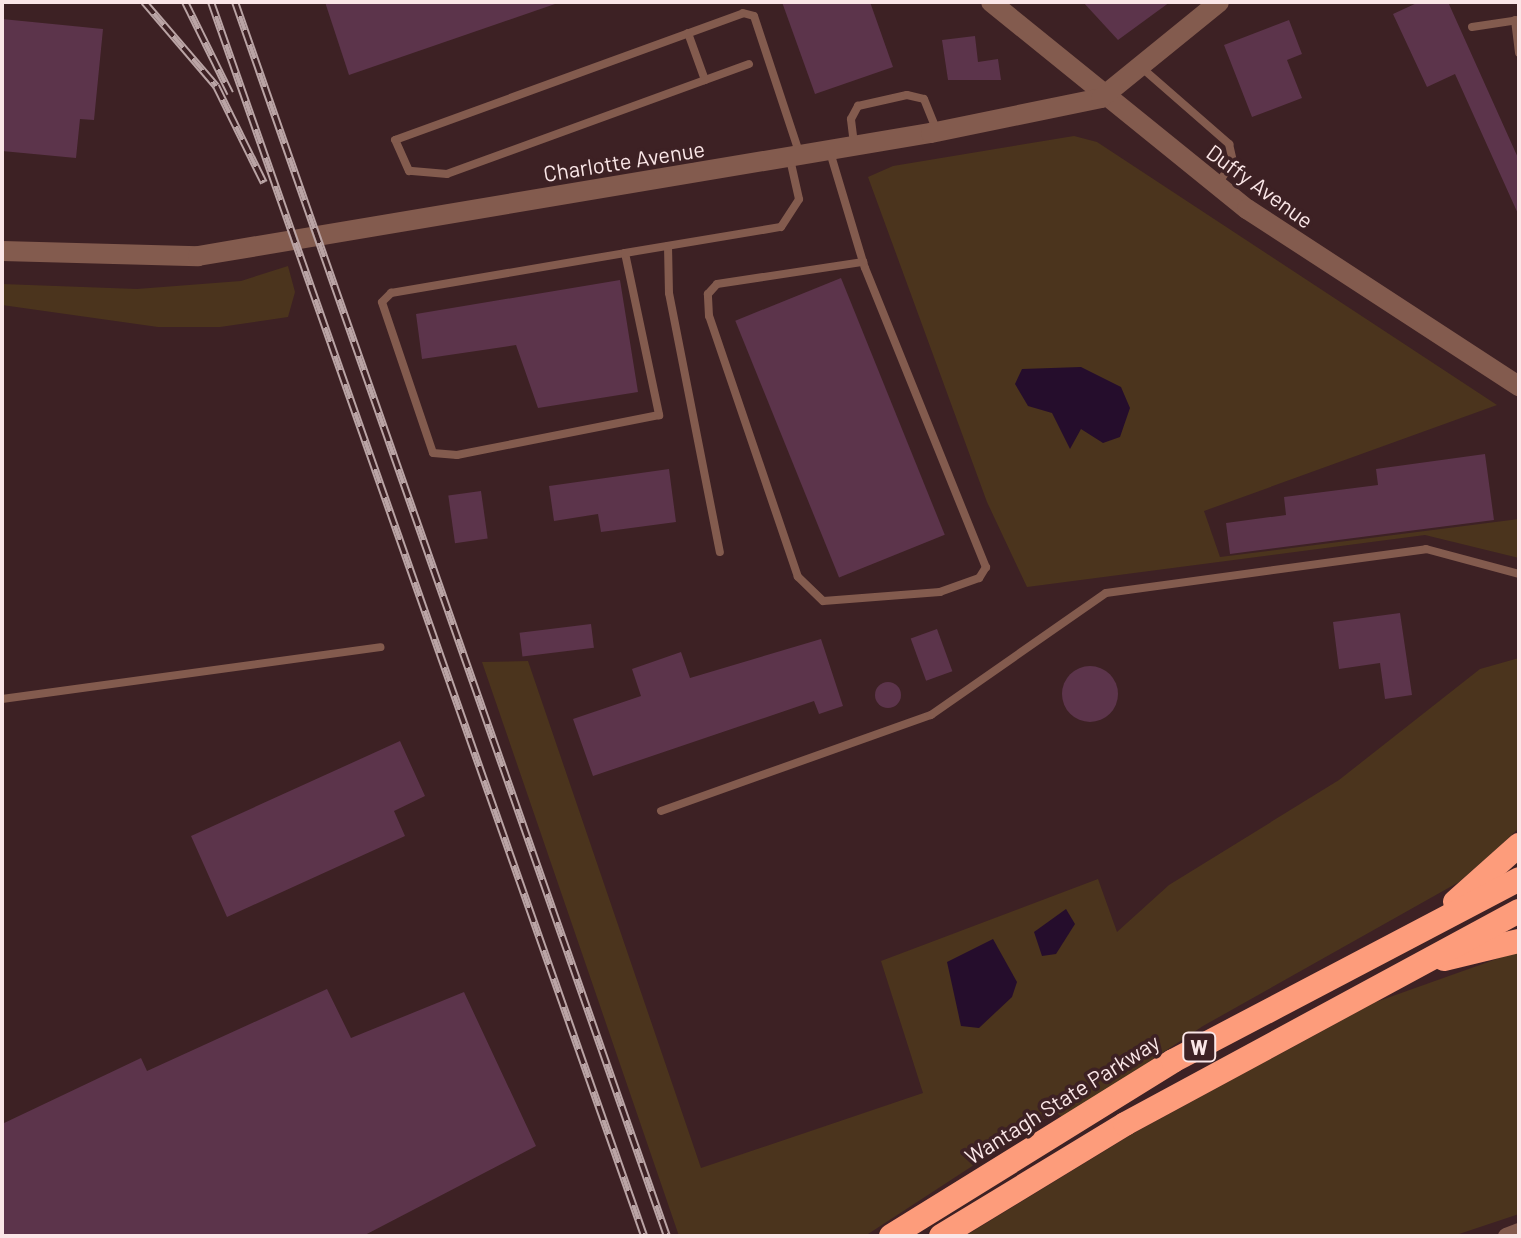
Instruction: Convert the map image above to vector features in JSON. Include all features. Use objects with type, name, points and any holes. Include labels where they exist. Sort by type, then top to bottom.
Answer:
[{"type":"highway","points":[[1429,926],[1519,845]]},
{"type":"highway","name":"Wantagh State Parkway","points":[[891,1236],[1173,1061],[1519,879]]},
{"type":"highway","name":"W","points":[[941,1236],[1125,1124],[1407,968],[1519,911]]},
{"type":"highway","points":[[1407,968],[1519,941]]},
{"type":"street","name":"Duffy Avenue","points":[[991,2],[1101,98],[1217,186],[1519,386]]},
{"type":"street","name":"Charlotte Avenue","points":[[2,251],[198,256],[938,132],[1101,98],[1219,2]]},
{"type":"street","points":[[1506,1236],[1519,1231]]},
{"type":"lane","points":[[625,253],[659,415],[457,455],[433,453],[382,302],[391,293],[625,253],[781,227],[799,199],[795,157],[754,16],[688,33],[395,140],[409,171],[447,174],[749,64]]},
{"type":"lane","points":[[1472,27],[1517,20],[1519,53]]},
{"type":"lane","points":[[688,33],[705,80]]},
{"type":"lane","points":[[1139,67],[1229,144],[1233,162],[1217,186]]},
{"type":"lane","points":[[855,147],[851,119],[858,106],[907,95],[924,99],[938,132]]},
{"type":"lane","points":[[830,151],[863,262],[986,567],[979,578],[940,592],[823,601],[798,577],[709,316],[708,294],[717,284],[863,262]]},
{"type":"lane","points":[[668,246],[669,293],[720,552]]},
{"type":"lane","points":[[661,811],[931,715],[1106,593],[1426,549],[1519,574]]},
{"type":"lane","points":[[2,699],[380,647]]},
{"type":"shaded area","points":[[1074,136],[1097,142],[1497,405],[1204,511],[1220,557],[1519,519],[1519,558],[1425,535],[1027,587],[987,502],[868,177],[893,166]]},
{"type":"shaded area","points":[[288,266],[295,292],[288,317],[220,327],[158,327],[2,305],[2,284],[137,289],[241,281]]},
{"type":"shaded area","points":[[1081,367],[1121,387],[1130,408],[1120,437],[1103,443],[1081,429],[1070,449],[1052,413],[1028,406],[1015,384],[1022,369]]},
{"type":"shaded area","points":[[1519,658],[1519,828],[1500,846],[1459,882],[1203,1026],[1064,1118],[1055,1112],[865,1236],[679,1236],[482,662],[528,661],[701,1168],[923,1093],[881,961],[1098,879],[1117,932],[1169,885],[1339,780],[1480,669]]},
{"type":"shaded area","points":[[1066,909],[1075,924],[1056,954],[1042,956],[1034,932]]},
{"type":"shaded area","points":[[993,939],[1017,982],[1012,997],[979,1028],[961,1026],[947,962]]},
{"type":"shaded area","points":[[1519,951],[1519,1214],[1453,1236],[965,1236],[1134,1133],[1376,1002]]},
{"type":"building","points":[[325,2],[555,2],[555,4],[349,75]]},
{"type":"building","points":[[782,2],[870,2],[893,67],[815,94]]},
{"type":"building","points":[[1083,2],[1170,2],[1118,40]]},
{"type":"building","points":[[1419,2],[1448,2],[1519,160],[1519,216],[1455,74],[1427,87],[1393,14]]},
{"type":"building","points":[[2,19],[103,29],[94,120],[80,119],[76,158],[2,151]]},
{"type":"building","points":[[1289,20],[1302,54],[1287,60],[1302,98],[1252,117],[1224,45]]},
{"type":"building","points":[[975,36],[978,62],[998,59],[1001,80],[948,80],[942,40]]},
{"type":"building","points":[[841,278],[945,535],[839,578],[735,321]]},
{"type":"building","points":[[620,280],[638,392],[538,408],[516,345],[422,359],[416,314]]},
{"type":"building","points":[[1485,454],[1494,520],[1230,554],[1226,523],[1286,515],[1284,497],[1378,485],[1376,469]]},
{"type":"building","points":[[669,469],[676,522],[601,532],[598,514],[554,521],[549,486]]},
{"type":"building","points":[[481,491],[488,539],[455,543],[448,496]]},
{"type":"building","points":[[1400,613],[1412,695],[1385,699],[1380,663],[1339,669],[1333,622]]},
{"type":"building","points":[[591,624],[594,648],[522,657],[520,633]]},
{"type":"building","points":[[937,629],[952,671],[926,681],[911,639]]},
{"type":"building","points":[[821,639],[843,706],[819,714],[814,701],[593,776],[573,719],[641,696],[632,669],[681,652],[690,678]]},
{"type":"building","points":[[1090,666],[1110,674],[1118,694],[1110,714],[1090,722],[1070,714],[1062,694],[1070,674]]},
{"type":"building","points":[[888,682],[897,686],[901,695],[897,704],[888,708],[879,704],[875,695],[879,686]]},
{"type":"building","points":[[400,741],[425,796],[394,811],[405,836],[227,917],[191,836]]},
{"type":"building","points":[[327,989],[351,1038],[464,992],[536,1146],[363,1236],[2,1236],[2,1124],[141,1058],[147,1071]]},
{"type":"railway","points":[[144,2],[216,86],[264,183]]},
{"type":"railway","points":[[185,2],[230,93]]},
{"type":"railway","points":[[211,2],[644,1236]]},
{"type":"railway","points":[[235,2],[667,1236]]}]
